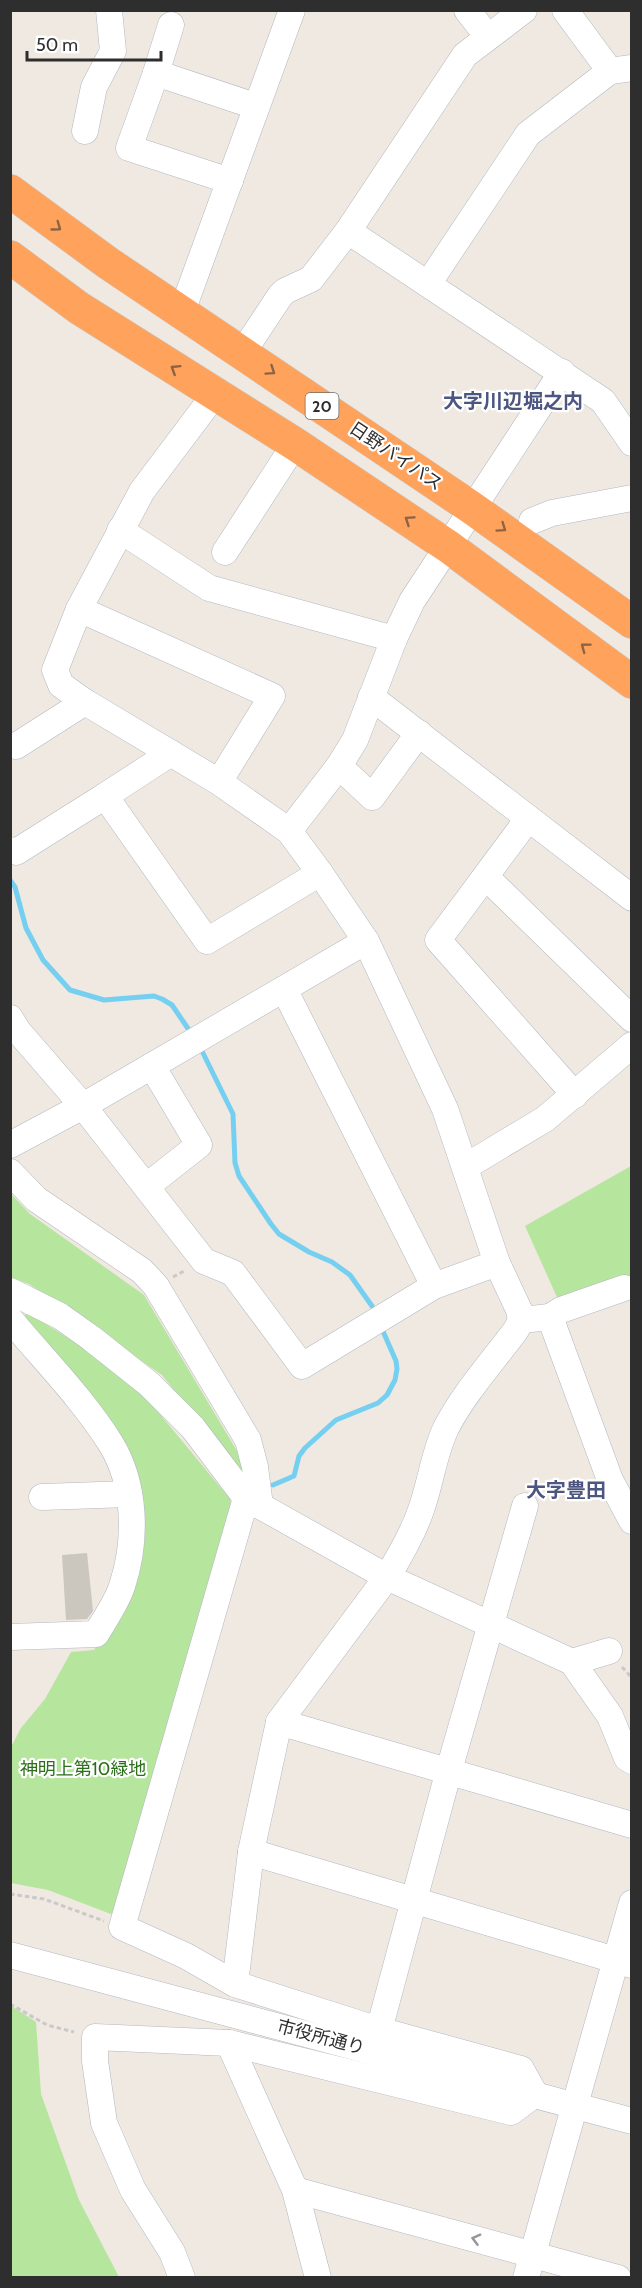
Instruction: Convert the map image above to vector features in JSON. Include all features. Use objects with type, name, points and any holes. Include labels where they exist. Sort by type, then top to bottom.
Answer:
[{"type":"highway","name":"日野バイパス","points":[[10,191],[181,314],[243,352],[472,508],[632,622]]},
{"type":"highway","name":"20","points":[[10,257],[79,308],[295,444],[449,547],[632,682]]},
{"type":"street","points":[[85,131],[94,87],[113,51],[109,10]]},
{"type":"street","points":[[181,314],[255,106],[292,10]]},
{"type":"street","points":[[467,10],[488,37]]},
{"type":"street","points":[[243,352],[280,296],[285,291],[311,279],[348,231],[465,55],[524,10]]},
{"type":"street","points":[[428,284],[528,134],[621,70],[565,10]]},
{"type":"street","points":[[171,25],[129,148],[230,181]]},
{"type":"street","points":[[156,73],[255,106]]},
{"type":"street","points":[[348,231],[603,401],[632,443]]},
{"type":"street","points":[[289,831],[339,766],[355,740],[394,639],[412,601],[562,372]]},
{"type":"street","points":[[216,394],[142,491],[79,609],[55,670],[61,685],[85,702],[219,782],[289,831],[320,873],[366,941],[446,1109],[497,1263],[519,1310],[521,1320],[446,1428],[422,1508],[400,1556],[387,1577],[279,1722],[251,1852],[235,1984]]},
{"type":"street","points":[[225,552],[295,444]]},
{"type":"street","points":[[532,521],[552,513],[632,498]]},
{"type":"street","points":[[120,530],[209,588],[394,639]]},
{"type":"street","points":[[79,609],[272,696],[219,782]]},
{"type":"street","points":[[371,697],[632,898]]},
{"type":"street","points":[[15,746],[85,702]]},
{"type":"street","points":[[339,766],[372,797],[419,733]]},
{"type":"street","points":[[10,850],[16,852],[171,753]]},
{"type":"street","points":[[105,796],[207,941],[320,873]]},
{"type":"street","points":[[528,819],[438,940],[575,1095]]},
{"type":"street","points":[[486,877],[632,1019]]},
{"type":"street","points":[[10,1145],[83,1106],[366,941]]},
{"type":"street","points":[[284,989],[434,1286]]},
{"type":"street","points":[[10,1018],[18,1031],[83,1106],[147,1186],[204,1261],[233,1273],[302,1366],[434,1286],[497,1263]]},
{"type":"street","points":[[465,1167],[545,1119],[632,1045]]},
{"type":"street","points":[[147,1186],[199,1145],[152,1066]]},
{"type":"street","points":[[10,1172],[36,1199],[142,1271],[156,1286],[248,1440],[255,1467],[253,1502],[122,1927],[186,1956],[235,1984],[379,2030],[520,2069],[535,2094],[511,2112],[229,2043],[94,2037],[104,2123],[134,2190],[172,2252],[182,2277]]},
{"type":"street","points":[[521,1320],[550,1317],[561,1310],[624,1288]]},
{"type":"street","points":[[10,1291],[60,1316],[149,1384],[193,1428],[253,1502],[387,1577],[572,1662],[610,1716],[627,1758],[632,1761]]},
{"type":"street","points":[[550,1317],[610,1480],[632,1521]]},
{"type":"street","points":[[10,1319],[72,1393],[111,1445],[129,1494],[133,1532],[122,1586],[96,1634],[10,1637]]},
{"type":"street","points":[[42,1497],[129,1494]]},
{"type":"street","points":[[379,2030],[449,1770],[525,1506]]},
{"type":"street","points":[[572,1662],[609,1651]]},
{"type":"street","points":[[279,1722],[632,1825]]},
{"type":"street","points":[[251,1852],[623,1963]]},
{"type":"street","points":[[529,2266],[574,2104],[623,1963],[632,1903]]},
{"type":"street","name":"市役所通り","points":[[10,1955],[632,2121]]},
{"type":"street","points":[[229,2043],[295,2190],[318,2277]]},
{"type":"street","points":[[295,2190],[529,2266],[618,2277]]},
{"type":"path","points":[[156,1286],[204,1261]]},
{"type":"path","points":[[10,1894],[44,1899],[122,1927]]},
{"type":"path","points":[[10,2004],[46,2025],[94,2037]]},
{"type":"green space","points":[[631,1166],[631,1284],[561,1306],[525,1226]]},
{"type":"green space","points":[[11,1194],[30,1214],[144,1295],[237,1451],[247,1482],[162,1375],[29,1284],[11,1278]]},
{"type":"green space","name":"神明上第10緑地","points":[[27,1312],[79,1345],[140,1390],[230,1499],[232,1508],[116,1916],[48,1890],[11,1883],[10,1749],[21,1728],[45,1699],[71,1652],[94,1650],[131,1594],[145,1532],[125,1455],[19,1325]]},
{"type":"green space","points":[[10,2005],[36,2022],[41,2094],[79,2200],[119,2277],[11,2277]]},
{"type":"building","points":[[87,1553],[93,1611],[87,1619],[66,1620],[62,1555]]},
{"type":"waterway","points":[[10,880],[15,887],[26,928],[43,960],[70,990],[104,1000],[154,996],[172,1005],[189,1030]]},
{"type":"waterway","points":[[201,1049],[233,1114],[235,1163],[239,1176],[279,1234],[309,1252],[332,1262],[350,1275],[372,1306]]},
{"type":"waterway","points":[[273,1485],[294,1476],[299,1456],[336,1420],[378,1403],[387,1395],[395,1380],[397,1369],[396,1361],[382,1329]]},
{"type":"district","name":"大字川辺堀之内","points":[[513,401]]},
{"type":"district","name":"大字豊田","points":[[566,1490]]}]
